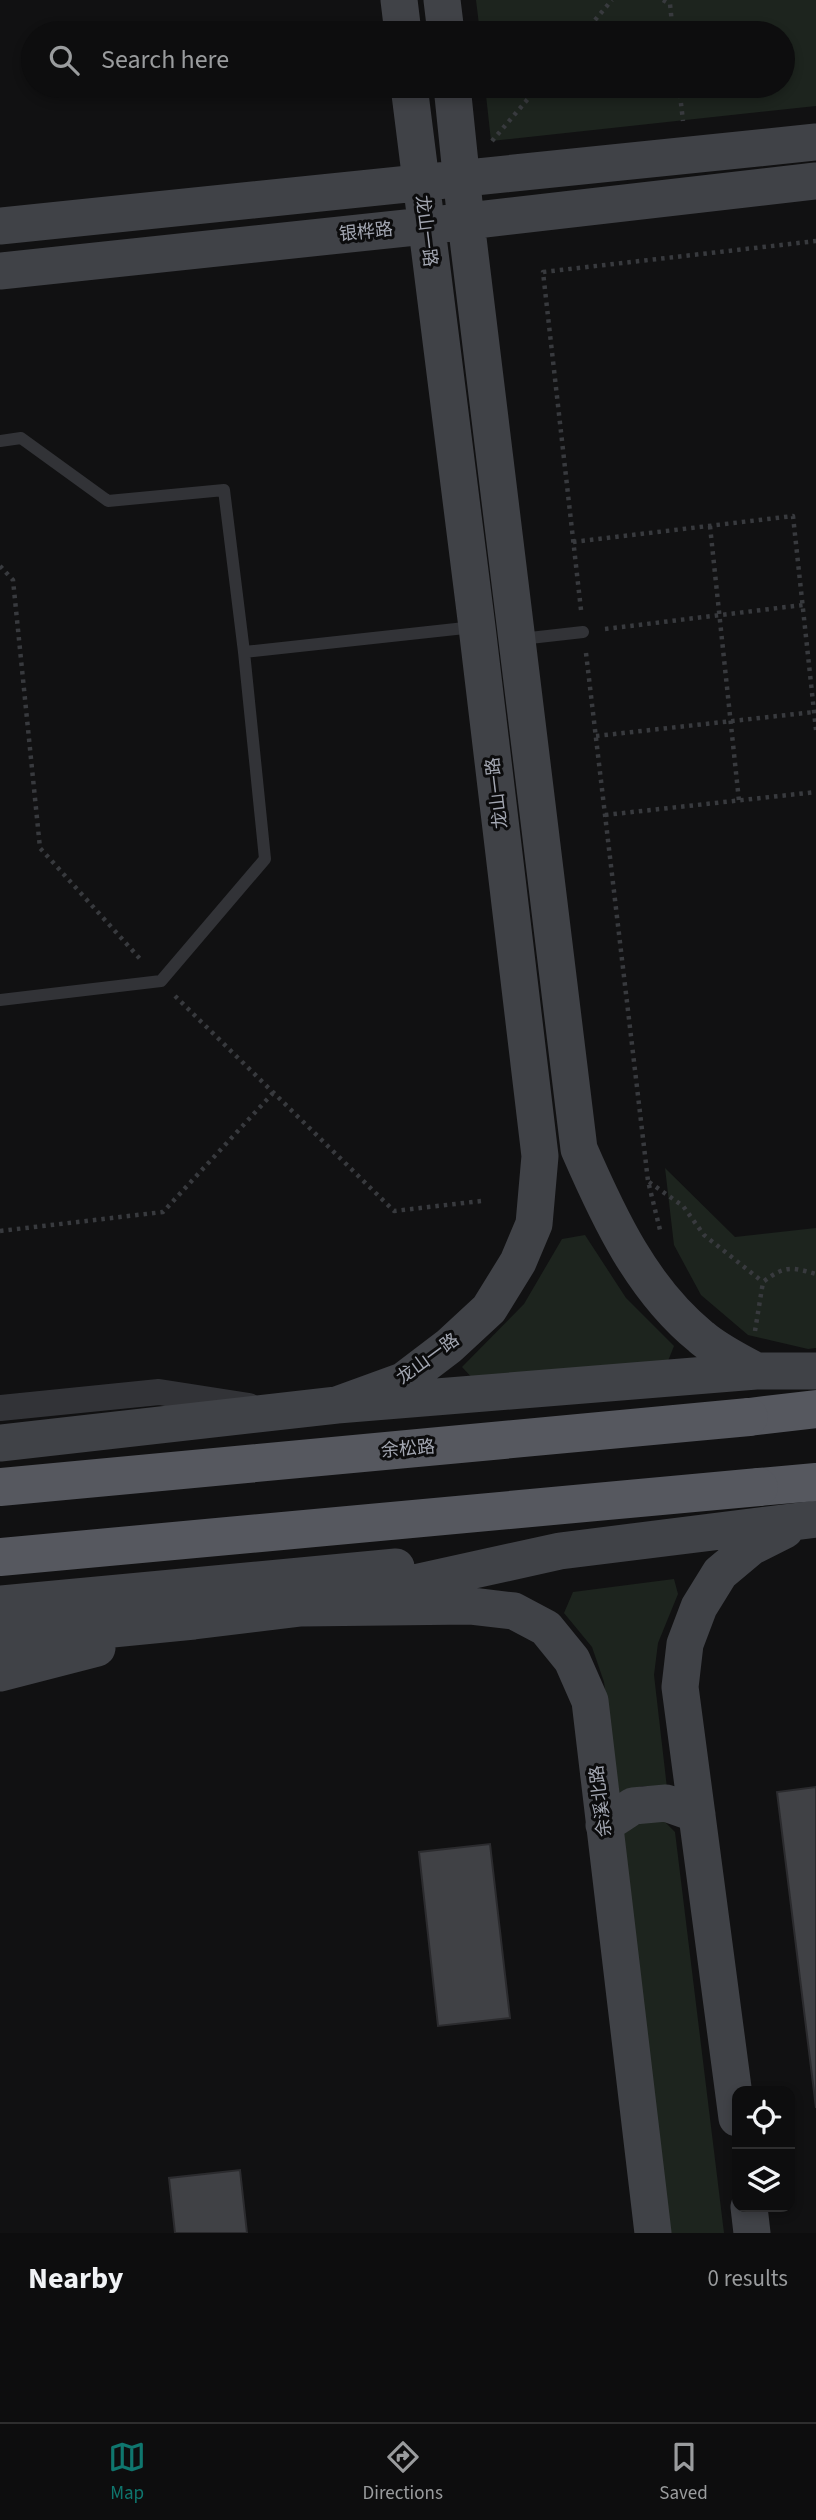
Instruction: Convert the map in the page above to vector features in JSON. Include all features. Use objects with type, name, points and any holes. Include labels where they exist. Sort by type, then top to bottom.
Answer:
[{"type":"highway","name":"余松路","points":[[0,1488],[816,1409]]},
{"type":"highway","points":[[0,1556],[816,1482]]},
{"type":"main road","points":[[399,0],[401,21]]},
{"type":"main road","points":[[442,0],[445,21]]},
{"type":"main road","name":"龙山一路","points":[[337,1405],[403,1381],[449,1346],[489,1309],[518,1262],[534,1224],[540,1156],[410,98]]},
{"type":"main road","points":[[453,98],[466,222],[579,1149],[605,1208],[650,1284],[701,1338],[756,1371]]},
{"type":"main road","points":[[0,226],[816,142]]},
{"type":"main road","name":"银桦路","points":[[0,271],[466,222],[816,181]]},
{"type":"main road","points":[[0,1443],[337,1405],[756,1371],[816,1371]]},
{"type":"main road","points":[[0,1673],[302,1592],[560,1551],[809,1520]]},
{"type":"main road","points":[[733,2086],[680,1687],[685,1644],[699,1607],[720,1573],[751,1547],[809,1520]]},
{"type":"main road","points":[[0,1604],[302,1592]]},
{"type":"main road","name":"余溪北路","points":[[302,1592],[514,1611],[546,1628],[572,1660],[590,1701],[653,2233]]},
{"type":"main road","points":[[7,1639],[194,1621]]},
{"type":"main road","points":[[604,1825],[634,1805],[666,1802],[697,1814]]},
{"type":"main road","points":[[750,2212],[752,2233]]},
{"type":"street","points":[[0,1408],[159,1392],[282,1411]]},
{"type":"lane","points":[[0,441],[21,438],[107,501],[224,490],[265,859],[161,981],[0,1000]]},
{"type":"lane","points":[[244,652],[477,627]]},
{"type":"lane","points":[[517,640],[583,632]]},
{"type":"path","points":[[594,21],[612,0]]},
{"type":"path","points":[[663,0],[670,4],[672,21]]},
{"type":"path","points":[[491,141],[529,98]]},
{"type":"path","points":[[680,98],[683,121]]},
{"type":"path","points":[[667,1246],[648,1181],[543,272],[816,241]]},
{"type":"path","points":[[573,542],[793,516],[816,730]]},
{"type":"path","points":[[710,526],[739,801]]},
{"type":"path","points":[[583,632],[803,605]]},
{"type":"path","points":[[596,736],[814,712]]},
{"type":"path","points":[[605,815],[816,792]]},
{"type":"path","points":[[0,1231],[163,1212],[273,1093]]},
{"type":"path","points":[[648,1181],[683,1206],[704,1235],[763,1282]]},
{"type":"path","points":[[755,1332],[763,1282],[792,1267],[816,1274]]},
{"type":"shaded area","points":[[476,0],[816,0],[816,106],[491,141],[486,98],[795,98],[795,21],[479,21]]},
{"type":"shaded area","points":[[665,1168],[735,1237],[816,1228],[816,1348],[808,1349],[748,1335],[701,1295],[674,1245]]},
{"type":"shaded area","points":[[585,1235],[626,1298],[674,1346],[666,1366],[475,1381],[462,1367],[524,1304],[562,1239]]},
{"type":"shaded area","points":[[674,1579],[678,1594],[658,1643],[654,1675],[667,1788],[643,1786],[619,1793],[604,1682],[592,1647],[564,1613],[573,1592]]},
{"type":"shaded area","points":[[662,1819],[675,1832],[724,2233],[671,2233],[622,1835],[635,1820]]},
{"type":"building","points":[[816,1787],[816,2108],[777,1792]]},
{"type":"building","points":[[490,1844],[510,2018],[438,2026],[419,1852]]},
{"type":"building","points":[[240,2170],[247,2233],[175,2233],[169,2178]]}]
